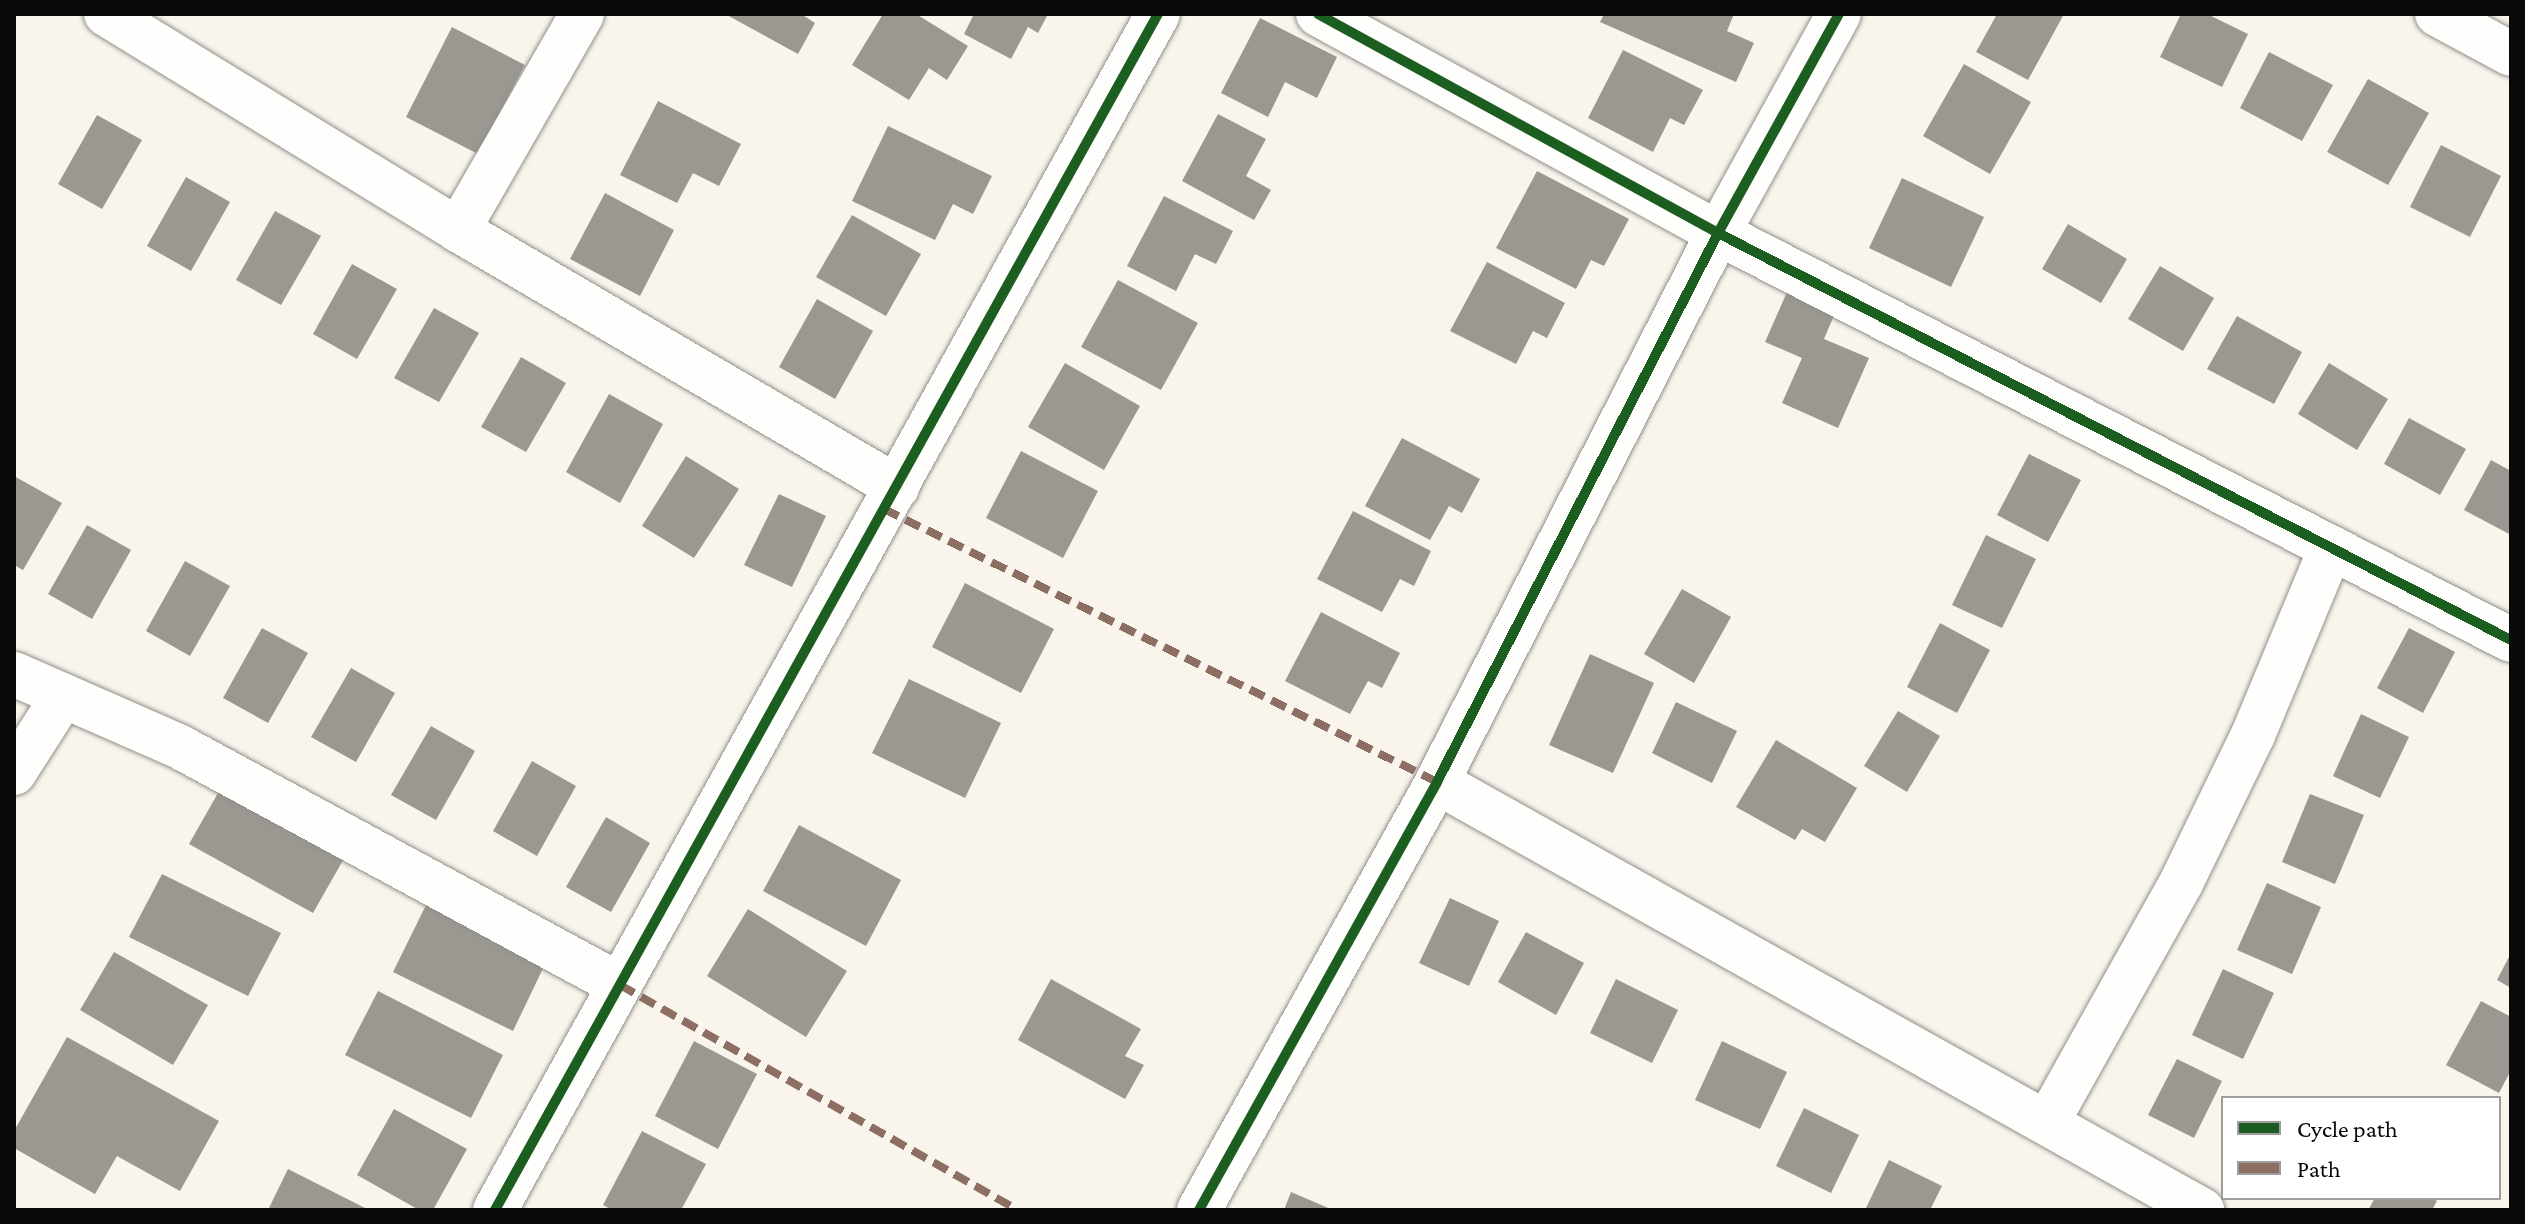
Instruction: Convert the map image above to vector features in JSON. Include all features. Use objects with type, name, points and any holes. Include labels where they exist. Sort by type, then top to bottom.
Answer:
[{"type":"street","points":[[106,14],[458,230],[897,487]]},
{"type":"street","points":[[458,230],[582,14]]},
{"type":"street","points":[[495,1210],[1158,14]]},
{"type":"street","points":[[1318,14],[1718,233],[2511,640]]},
{"type":"street","points":[[1199,1210],[1437,782],[1718,233],[1839,14]]},
{"type":"street","points":[[2437,14],[2511,54]]},
{"type":"street","points":[[2048,1121],[2181,883],[2253,735],[2331,548]]},
{"type":"street","points":[[14,674],[62,698],[180,747],[620,985]]},
{"type":"street","points":[[14,773],[62,698]]},
{"type":"street","points":[[1437,782],[2048,1121],[2202,1210]]},
{"type":"building","points":[[725,14],[801,14],[815,23],[798,54]]},
{"type":"building","points":[[883,14],[916,14],[968,46],[947,80],[929,68],[909,100],[852,65]]},
{"type":"building","points":[[974,14],[1048,14],[1038,33],[1028,27],[1011,59],[964,34]]},
{"type":"building","points":[[1604,14],[1734,14],[1727,31],[1754,43],[1736,82],[1600,22]]},
{"type":"building","points":[[1997,14],[2064,14],[2028,80],[1976,52]]},
{"type":"building","points":[[2181,14],[2207,14],[2248,34],[2222,87],[2160,57]]},
{"type":"building","points":[[1260,18],[1337,57],[1317,98],[1285,82],[1268,117],[1221,93]]},
{"type":"building","points":[[452,27],[525,65],[478,154],[406,117]]},
{"type":"building","points":[[1623,50],[1703,90],[1684,125],[1670,118],[1653,152],[1588,118]]},
{"type":"building","points":[[2269,52],[2333,85],[2302,141],[2240,108]]},
{"type":"building","points":[[1964,64],[2031,102],[1990,174],[1923,136]]},
{"type":"building","points":[[2368,79],[2429,113],[2388,185],[2327,152]]},
{"type":"building","points":[[658,101],[741,144],[719,186],[693,173],[677,203],[620,175]]},
{"type":"building","points":[[1218,114],[1266,139],[1246,176],[1271,190],[1254,220],[1182,181]]},
{"type":"building","points":[[97,115],[142,140],[102,209],[58,184]]},
{"type":"building","points":[[888,126],[992,176],[973,214],[953,204],[935,240],[852,201]]},
{"type":"building","points":[[2441,145],[2501,176],[2470,237],[2410,207]]},
{"type":"building","points":[[1537,171],[1629,219],[1604,266],[1591,260],[1576,289],[1496,248]]},
{"type":"building","points":[[186,177],[230,202],[191,271],[147,246]]},
{"type":"building","points":[[1902,178],[1984,217],[1951,287],[1869,248]]},
{"type":"building","points":[[605,193],[674,230],[640,296],[570,259]]},
{"type":"building","points":[[1164,196],[1233,231],[1216,264],[1195,254],[1176,291],[1127,266]]},
{"type":"building","points":[[275,211],[321,236],[281,305],[236,280]]},
{"type":"building","points":[[852,215],[921,254],[886,316],[816,277]]},
{"type":"building","points":[[2068,224],[2127,259],[2101,303],[2042,269]]},
{"type":"building","points":[[1487,262],[1565,303],[1547,338],[1533,331],[1516,364],[1450,331]]},
{"type":"building","points":[[352,264],[397,289],[357,359],[313,334]]},
{"type":"building","points":[[2160,266],[2214,298],[2183,351],[2128,319]]},
{"type":"building","points":[[1118,280],[1198,323],[1161,390],[1081,347]]},
{"type":"building","points":[[1787,292],[1835,313],[1824,339],[1869,358],[1838,428],[1782,403],[1802,358],[1765,342]]},
{"type":"building","points":[[817,299],[873,331],[835,399],[779,367]]},
{"type":"building","points":[[434,308],[479,333],[439,402],[394,378]]},
{"type":"building","points":[[2237,316],[2302,352],[2274,404],[2207,369]]},
{"type":"building","points":[[521,357],[566,383],[526,452],[481,427]]},
{"type":"building","points":[[1065,363],[1140,406],[1104,470],[1028,427]]},
{"type":"building","points":[[2329,363],[2388,399],[2357,450],[2298,414]]},
{"type":"building","points":[[609,394],[663,424],[620,503],[566,472]]},
{"type":"building","points":[[2409,418],[2466,449],[2440,495],[2384,464]]},
{"type":"building","points":[[1402,438],[1480,479],[1462,513],[1449,506],[1430,540],[1365,506]]},
{"type":"building","points":[[1021,451],[1098,491],[1063,558],[986,518]]},
{"type":"building","points":[[2029,454],[2081,480],[2048,542],[1997,515]]},
{"type":"building","points":[[686,456],[739,489],[694,558],[642,526]]},
{"type":"building","points":[[2491,460],[2511,471],[2511,535],[2464,510]]},
{"type":"building","points":[[14,476],[62,503],[23,570],[14,565]]},
{"type":"building","points":[[779,494],[826,516],[792,587],[744,565]]},
{"type":"building","points":[[1353,511],[1431,551],[1414,586],[1400,579],[1382,612],[1317,579]]},
{"type":"building","points":[[87,525],[131,550],[92,619],[48,594]]},
{"type":"building","points":[[1986,535],[2036,559],[2002,628],[1952,605]]},
{"type":"building","points":[[185,561],[230,586],[190,656],[146,631]]},
{"type":"building","points":[[965,583],[1054,629],[1021,693],[932,647]]},
{"type":"building","points":[[1682,589],[1731,617],[1694,683],[1644,654]]},
{"type":"building","points":[[1321,612],[1400,653],[1382,688],[1368,681],[1350,714],[1285,681]]},
{"type":"building","points":[[1940,623],[1990,650],[1957,713],[1907,687]]},
{"type":"building","points":[[262,628],[308,653],[268,723],[223,698]]},
{"type":"building","points":[[2409,628],[2455,652],[2423,713],[2377,688]]},
{"type":"building","points":[[1590,654],[1654,683],[1613,773],[1549,745]]},
{"type":"building","points":[[351,668],[395,693],[356,762],[311,737]]},
{"type":"building","points":[[909,679],[1001,723],[965,798],[872,753]]},
{"type":"building","points":[[1676,702],[1737,731],[1712,783],[1652,753]]},
{"type":"building","points":[[1898,711],[1940,736],[1907,792],[1864,766]]},
{"type":"building","points":[[2361,714],[2409,737],[2380,798],[2333,776]]},
{"type":"building","points":[[431,726],[475,751],[436,820],[391,795]]},
{"type":"building","points":[[1776,740],[1857,788],[1825,842],[1802,829],[1795,840],[1736,807]]},
{"type":"building","points":[[532,761],[576,786],[537,856],[493,831]]},
{"type":"building","points":[[222,786],[346,855],[313,913],[189,844]]},
{"type":"building","points":[[2310,794],[2364,815],[2335,884],[2282,862]]},
{"type":"building","points":[[606,817],[650,843],[611,912],[566,887]]},
{"type":"building","points":[[799,825],[901,880],[866,946],[763,891]]},
{"type":"building","points":[[162,874],[281,933],[248,996],[129,937]]},
{"type":"building","points":[[2267,883],[2321,907],[2292,974],[2237,950]]},
{"type":"building","points":[[1450,898],[1499,921],[1469,986],[1419,963]]},
{"type":"building","points":[[428,901],[547,960],[513,1031],[393,972]]},
{"type":"building","points":[[748,909],[847,971],[806,1037],[707,976]]},
{"type":"building","points":[[1526,932],[1584,963],[1556,1015],[1498,982]]},
{"type":"building","points":[[114,952],[208,1005],[173,1065],[80,1010]]},
{"type":"building","points":[[2511,953],[2511,988],[2497,980]]},
{"type":"building","points":[[2223,969],[2274,993],[2243,1059],[2192,1035]]},
{"type":"building","points":[[1051,979],[1141,1029],[1125,1056],[1144,1065],[1125,1099],[1018,1040]]},
{"type":"building","points":[[1616,979],[1678,1010],[1652,1063],[1590,1033]]},
{"type":"building","points":[[378,991],[503,1055],[471,1118],[345,1055]]},
{"type":"building","points":[[2481,1001],[2511,1017],[2511,1070],[2499,1093],[2446,1065]]},
{"type":"building","points":[[67,1037],[219,1121],[180,1191],[117,1156],[95,1194],[14,1148],[14,1131]]},
{"type":"building","points":[[694,1041],[757,1074],[718,1149],[655,1116]]},
{"type":"building","points":[[1722,1041],[1787,1072],[1760,1129],[1695,1100]]},
{"type":"building","points":[[2177,1059],[2222,1081],[2194,1138],[2148,1115]]},
{"type":"building","points":[[1804,1108],[1859,1135],[1831,1193],[1776,1166]]},
{"type":"building","points":[[394,1109],[467,1149],[433,1210],[419,1210],[357,1175]]},
{"type":"building","points":[[642,1131],[706,1164],[681,1210],[612,1210],[603,1205]]},
{"type":"building","points":[[1889,1160],[1942,1186],[1930,1210],[1865,1210]]},
{"type":"building","points":[[288,1169],[369,1210],[268,1210]]},
{"type":"building","points":[[1291,1192],[1333,1210],[1284,1210]]},
{"type":"building","points":[[2374,1200],[2437,1201],[2432,1210],[2368,1210]]},
{"type":"marked path","points":[[884,509],[1437,782]]},
{"type":"marked path","points":[[620,985],[1017,1210]]},
{"type":"cycle path","points":[[495,1210],[1158,14]]},
{"type":"cycle path","points":[[1318,14],[1718,233],[2511,640]]},
{"type":"cycle path","points":[[1199,1210],[1437,782],[1718,233],[1839,14]]}]
